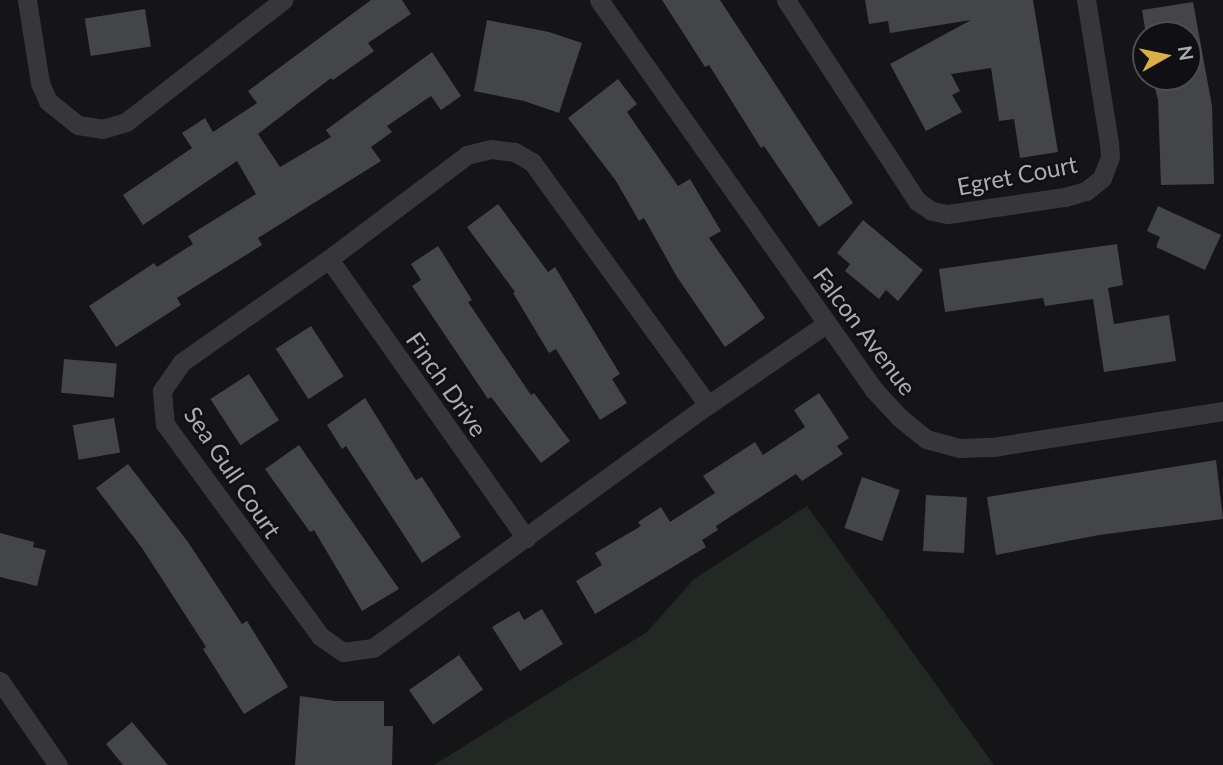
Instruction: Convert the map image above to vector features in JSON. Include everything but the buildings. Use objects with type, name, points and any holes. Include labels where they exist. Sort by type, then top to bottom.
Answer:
[{"type":"street","points":[[27,0],[40,83],[48,101],[78,125],[102,129],[126,122],[283,0]]},
{"type":"street","name":"Falcon Avenue","points":[[599,0],[874,390],[898,417],[926,439],[960,448],[993,447],[1223,411]]},
{"type":"street","name":"Egret Court","points":[[786,0],[917,201],[932,211],[948,214],[1065,197],[1086,191],[1102,178],[1110,157],[1109,143],[1086,0]]},
{"type":"street","name":"Sea Gull Court","points":[[708,405],[532,162],[515,152],[491,149],[467,155],[328,259],[182,362],[162,391],[165,424],[320,636],[343,652],[373,648],[708,405],[827,324]]},
{"type":"street","name":"Finch Drive","points":[[328,259],[526,538]]},
{"type":"street","points":[[0,681],[58,765]]},
{"type":"shaded area","points":[[807,506],[994,765],[434,765],[647,632],[694,579]]}]
